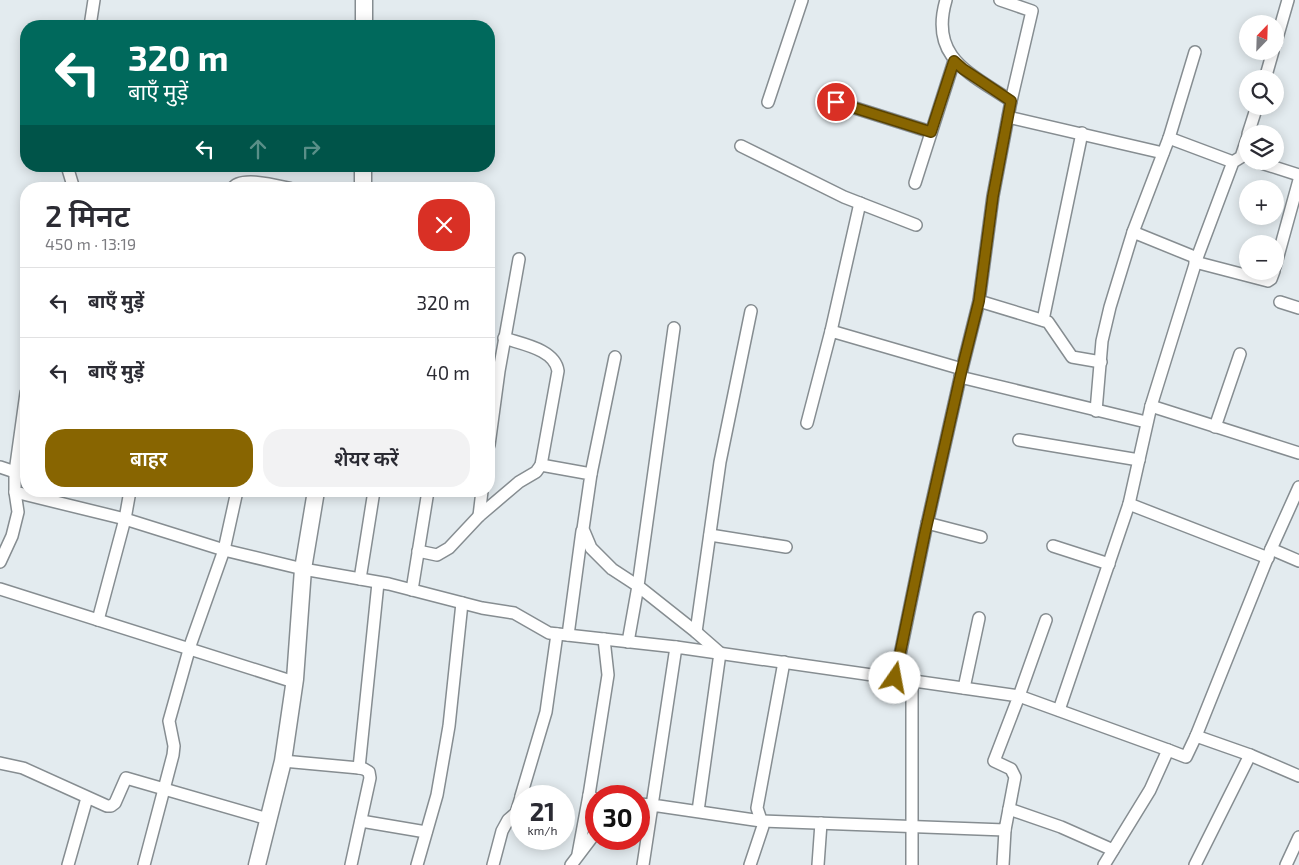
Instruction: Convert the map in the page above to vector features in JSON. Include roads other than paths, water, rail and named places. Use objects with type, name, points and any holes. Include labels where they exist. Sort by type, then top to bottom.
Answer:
[{"type":"street","points":[[91,20],[94,0]]},
{"type":"street","points":[[364,0],[364,20]]},
{"type":"street","points":[[768,102],[802,0]]},
{"type":"street","points":[[946,0],[942,14],[942,32],[954,61],[1011,101]]},
{"type":"street","points":[[895,678],[927,523],[979,301],[993,196],[1011,101],[1033,5],[1000,0]]},
{"type":"street","points":[[1284,15],[1288,0]]},
{"type":"street","points":[[1096,411],[1102,341],[1110,307],[1133,232],[1169,138],[1195,52]]},
{"type":"street","points":[[914,183],[954,61]]},
{"type":"street","points":[[836,102],[931,132]]},
{"type":"street","points":[[1008,117],[1163,153]]},
{"type":"street","points":[[1043,320],[1082,133]]},
{"type":"street","points":[[1169,138],[1239,159]]},
{"type":"street","points":[[741,146],[860,203],[916,225]]},
{"type":"street","points":[[1060,710],[1129,504],[1146,422],[1196,260],[1239,161]]},
{"type":"street","points":[[1283,170],[1299,175]]},
{"type":"street","points":[[1284,235],[1299,180]]},
{"type":"street","points":[[807,422],[831,331],[860,203]]},
{"type":"street","points":[[1133,232],[1196,260],[1239,273]]},
{"type":"street","points":[[495,402],[504,338],[519,259]]},
{"type":"street","points":[[979,301],[1051,324],[1072,357],[1100,362]]},
{"type":"street","points":[[1280,302],[1299,308]]},
{"type":"street","points":[[696,632],[720,462],[751,311]]},
{"type":"street","points":[[628,642],[638,586],[674,328]]},
{"type":"street","points":[[831,331],[961,373],[1096,411],[1146,422]]},
{"type":"street","points":[[418,551],[437,555],[450,548],[479,516],[518,482],[536,472],[541,465],[558,371],[557,366],[550,356],[543,352],[504,338]]},
{"type":"street","points":[[1215,427],[1240,354]]},
{"type":"street","points":[[524,785],[546,712],[615,357]]},
{"type":"street","points":[[1151,406],[1299,453]]},
{"type":"street","points":[[0,562],[12,536],[18,512],[15,472],[20,436]]},
{"type":"street","points":[[1019,440],[1138,460]]},
{"type":"street","points":[[541,465],[591,474]]},
{"type":"street","points":[[0,467],[15,472]]},
{"type":"street","points":[[35,497],[125,519],[224,550],[303,569],[360,579],[514,613],[549,633],[720,653],[1019,696],[1186,758],[1299,487]]},
{"type":"street","points":[[15,492],[20,493]]},
{"type":"street","points":[[98,620],[125,519],[129,497]]},
{"type":"street","points":[[144,865],[173,755],[174,746],[169,721],[190,648],[224,550],[236,497]]},
{"type":"street","points":[[257,865],[283,761],[294,682],[303,569],[315,497]]},
{"type":"street","points":[[360,579],[373,497]]},
{"type":"street","points":[[412,590],[427,497]]},
{"type":"street","points":[[479,516],[481,497]]},
{"type":"street","points":[[1129,504],[1270,553],[1299,561]]},
{"type":"street","points":[[927,523],[980,537]]},
{"type":"street","points":[[583,529],[591,548],[612,569],[638,586],[720,653]]},
{"type":"street","points":[[710,535],[786,547]]},
{"type":"street","points":[[1054,546],[1109,564]]},
{"type":"street","points":[[359,768],[378,583]]},
{"type":"street","points":[[0,589],[294,682]]},
{"type":"street","points":[[417,865],[437,795],[449,726],[462,603]]},
{"type":"street","points":[[964,688],[979,618]]},
{"type":"street","points":[[1003,865],[1005,830],[1015,777],[1011,769],[994,761],[1046,620]]},
{"type":"street","points":[[595,785],[608,675],[604,639]]},
{"type":"street","points":[[643,865],[676,648]]},
{"type":"street","points":[[698,811],[720,653]]},
{"type":"street","points":[[750,865],[763,826],[757,808],[784,662]]},
{"type":"street","points":[[912,681],[912,865]]},
{"type":"street","points":[[1196,736],[1250,755],[1299,776]]},
{"type":"street","points":[[1104,865],[1150,790],[1168,750]]},
{"type":"street","points":[[1194,865],[1250,755]]},
{"type":"street","points":[[283,761],[368,770],[370,775],[351,865]]},
{"type":"street","points":[[0,763],[23,768],[107,806],[115,803],[126,778],[268,819]]},
{"type":"street","points":[[68,865],[87,798]]},
{"type":"street","points":[[652,804],[761,821],[1005,830]]},
{"type":"street","points":[[1009,809],[1061,827],[1113,850]]},
{"type":"street","points":[[493,865],[502,832],[510,818]]},
{"type":"street","points":[[361,822],[426,832]]},
{"type":"street","points":[[818,865],[821,823]]},
{"type":"street","points":[[578,854],[585,828]]},
{"type":"street","points":[[1286,865],[1299,837]]},
{"type":"street","points":[[571,865],[585,845]]}]
